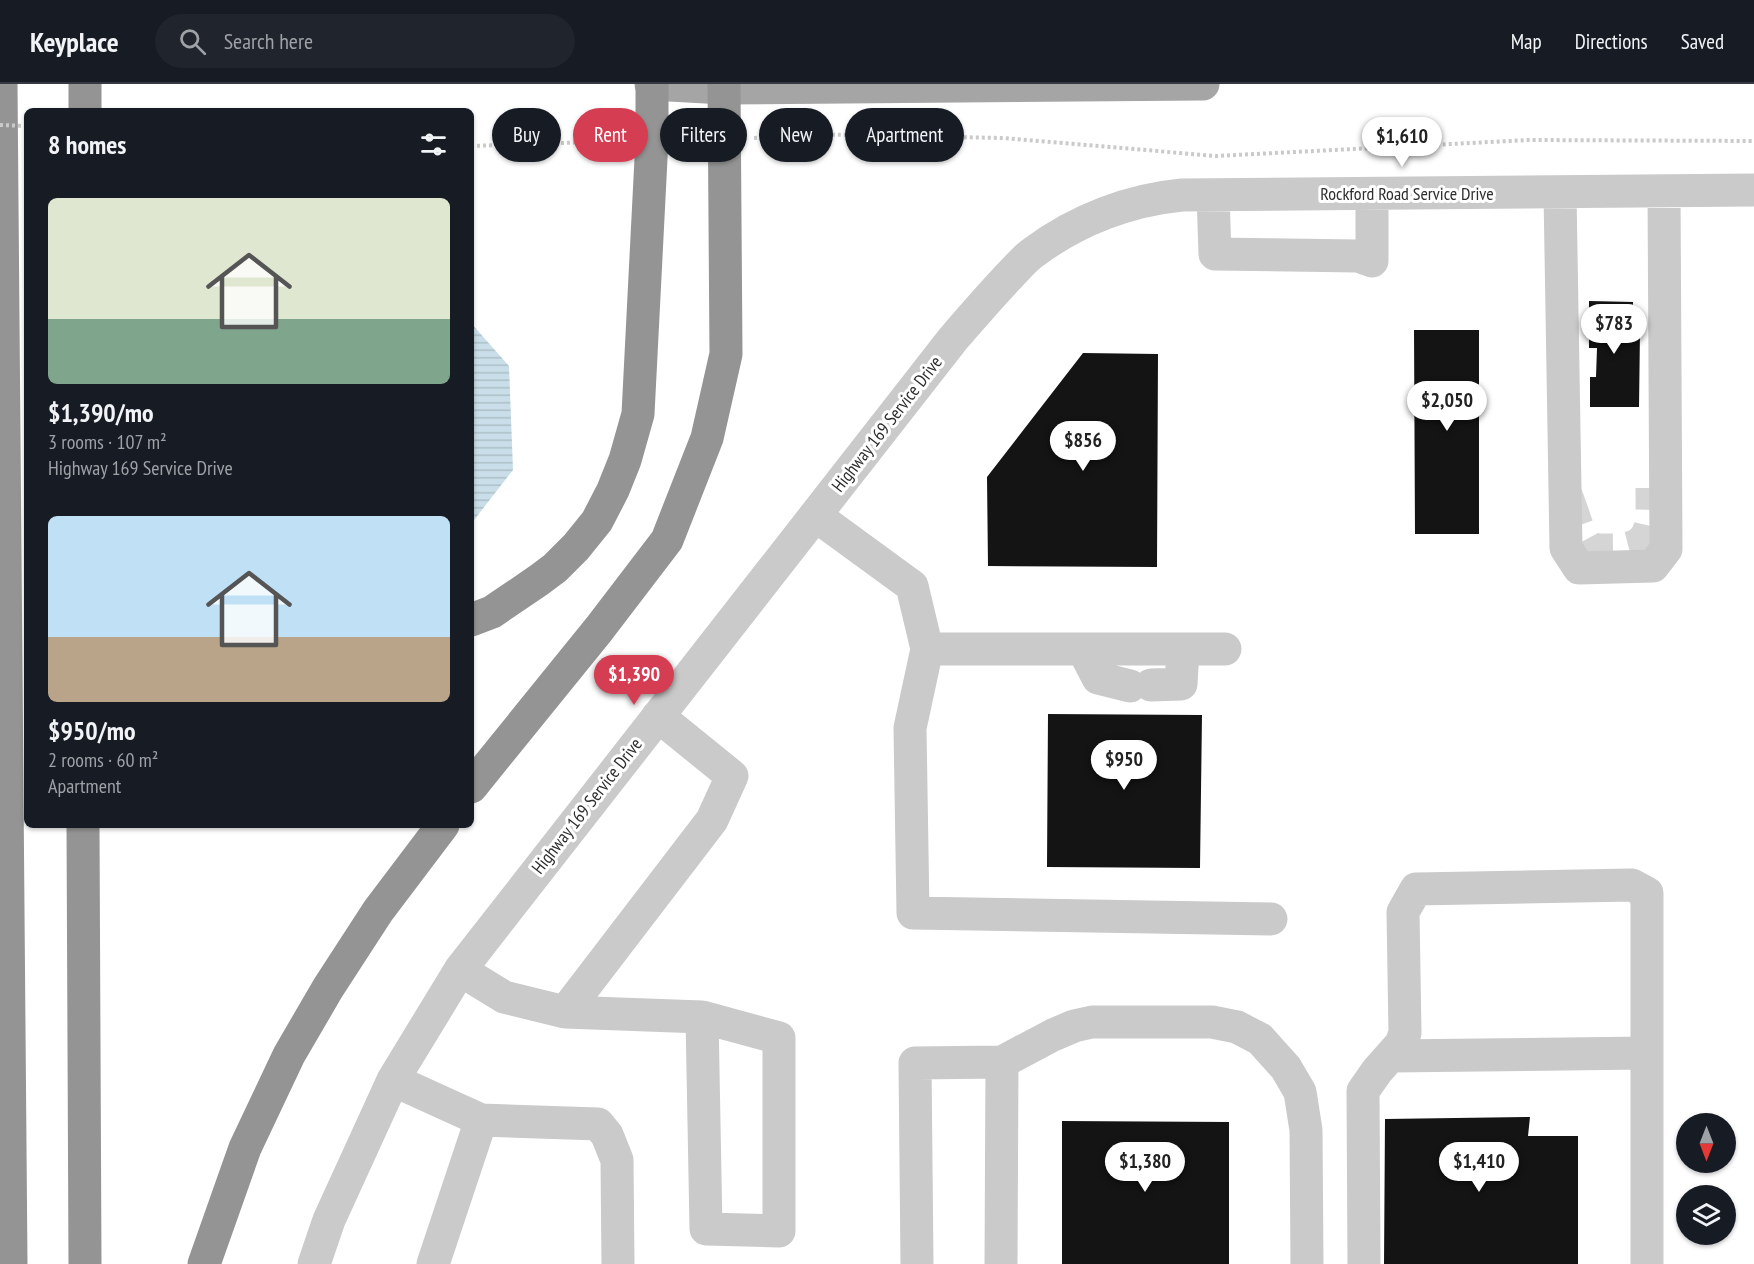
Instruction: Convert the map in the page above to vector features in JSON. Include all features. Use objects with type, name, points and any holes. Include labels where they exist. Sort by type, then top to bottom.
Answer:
[{"type":"highway","points":[[1,84],[11,1264]]},
{"type":"highway","points":[[85,84],[85,108]]},
{"type":"highway","points":[[474,619],[492,612],[539,580],[576,547],[597,521],[625,460],[638,414],[652,139],[652,84]]},
{"type":"highway","points":[[724,86],[724,108]]},
{"type":"highway","points":[[474,783],[599,629],[667,540],[707,438],[726,354],[724,162]]},
{"type":"highway","points":[[82,828],[85,1264]]},
{"type":"highway","points":[[204,1264],[245,1148],[289,1055],[378,911],[441,828]]},
{"type":"main road","points":[[652,84],[724,86],[1203,84]]},
{"type":"street","name":"Rockford Road Service Drive","points":[[1067,230],[1103,214],[1152,198],[1182,195],[1754,190]]},
{"type":"street","points":[[1560,193],[1566,548],[1579,568],[1653,567],[1666,549],[1664,191]]},
{"type":"street","points":[[1213,195],[1215,254],[1358,256],[1372,261],[1372,194]]},
{"type":"street","name":"Highway 169 Service Drive","points":[[314,1264],[329,1220],[393,1080],[460,970],[953,339],[1032,253],[1067,230]]},
{"type":"street","points":[[816,516],[912,586],[927,649],[910,728],[913,913],[1271,919]]},
{"type":"street","points":[[927,649],[1225,649]]},
{"type":"street","points":[[1083,649],[1098,678],[1141,685],[1181,684],[1183,649]]},
{"type":"street","points":[[565,1012],[712,820],[732,776],[658,716]]},
{"type":"street","points":[[1364,1264],[1363,1091],[1401,1044],[1405,1033],[1403,912],[1416,889],[1632,885],[1647,892],[1647,1264]]},
{"type":"street","points":[[460,970],[504,997],[565,1012],[702,1017],[779,1038],[779,1231],[706,1229],[702,1017]]},
{"type":"street","points":[[917,1264],[915,1063],[1002,1062],[1053,1035],[1074,1026],[1092,1022],[1212,1022],[1237,1027],[1260,1039],[1286,1068],[1300,1092],[1306,1130],[1307,1264]]},
{"type":"street","points":[[1391,1056],[1647,1053]]},
{"type":"street","points":[[1001,1264],[1002,1062]]},
{"type":"street","points":[[393,1080],[481,1120],[598,1124],[607,1135],[617,1160],[618,1264]]},
{"type":"street","points":[[433,1264],[481,1120]]},
{"type":"path","points":[[0,125],[24,126]]},
{"type":"path","points":[[747,138],[800,134],[1003,138],[1216,156],[1529,140],[1754,141]]},
{"type":"path","points":[[474,146],[573,143]]},
{"type":"water","points":[[474,326],[509,366],[513,470],[474,520]]},
{"type":"building","points":[[1589,301],[1633,302],[1632,331],[1640,331],[1639,407],[1590,407],[1590,377],[1596,377],[1597,348],[1589,348]]},
{"type":"building","points":[[1414,330],[1479,330],[1479,534],[1415,534]]},
{"type":"building","points":[[1083,353],[1158,354],[1157,567],[988,566],[987,477]]},
{"type":"building","points":[[1048,714],[1202,715],[1200,868],[1047,867]]},
{"type":"building","points":[[1530,1117],[1528,1136],[1578,1136],[1578,1264],[1384,1264],[1385,1119]]},
{"type":"building","points":[[1062,1121],[1229,1122],[1229,1264],[1062,1264]]},
{"type":"tunnel","points":[[1566,495],[1585,544],[1601,550],[1626,549],[1644,540],[1648,532],[1651,523],[1652,488]]}]
